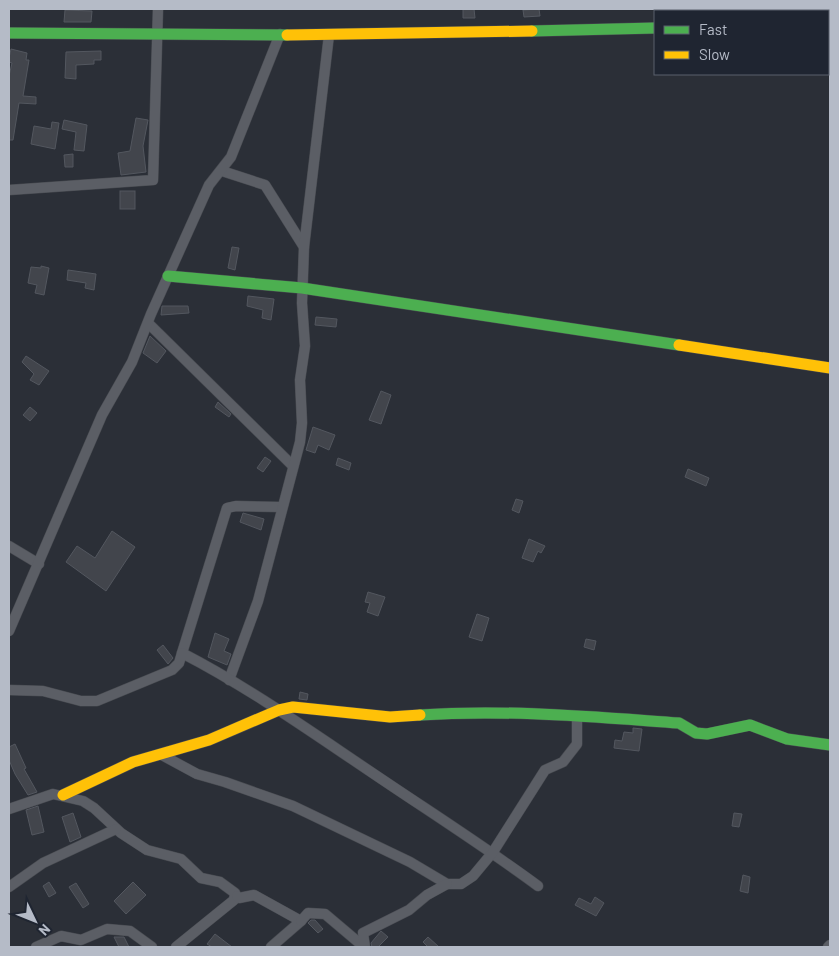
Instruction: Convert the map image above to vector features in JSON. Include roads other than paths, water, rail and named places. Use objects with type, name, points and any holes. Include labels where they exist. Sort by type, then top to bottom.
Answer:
[{"type":"street","points":[[9,190],[153,180],[158,9]]},
{"type":"street","points":[[9,33],[329,34],[654,28]]},
{"type":"street","points":[[9,631],[102,415],[132,362],[209,185],[222,171],[231,157],[280,34]]},
{"type":"street","points":[[229,680],[256,607],[300,442],[302,423],[300,380],[305,346],[302,288],[304,247],[329,34]]},
{"type":"street","points":[[222,171],[265,185],[304,247]]},
{"type":"street","points":[[168,276],[302,288],[830,368]]},
{"type":"street","points":[[148,322],[294,466]]},
{"type":"street","points":[[9,690],[43,691],[80,701],[97,701],[172,670],[179,663],[227,508],[236,506],[282,507]]},
{"type":"street","points":[[9,546],[39,564]]},
{"type":"street","points":[[182,653],[203,662],[279,710],[493,852],[538,886]]},
{"type":"street","points":[[63,795],[133,762],[209,740],[279,710],[293,707],[390,717],[464,712],[577,716],[679,723],[696,733],[707,734],[750,725],[787,739],[830,745]]},
{"type":"street","points":[[364,947],[363,933],[409,910],[427,894],[447,884],[461,884],[473,876],[493,852],[545,770],[563,762],[577,744],[577,716]]},
{"type":"street","points":[[160,754],[197,774],[293,806],[410,862],[447,884]]},
{"type":"street","points":[[9,809],[53,794],[63,795],[94,808],[116,829],[147,850],[181,859],[201,878],[220,882],[238,898],[254,895],[301,921]]},
{"type":"street","points":[[9,887],[43,864],[116,829]]},
{"type":"street","points":[[176,947],[234,900],[236,896]]},
{"type":"street","points":[[271,947],[308,913],[325,914],[364,947]]},
{"type":"street","points":[[36,947],[61,936],[81,940],[107,929],[130,931],[152,947]]}]
